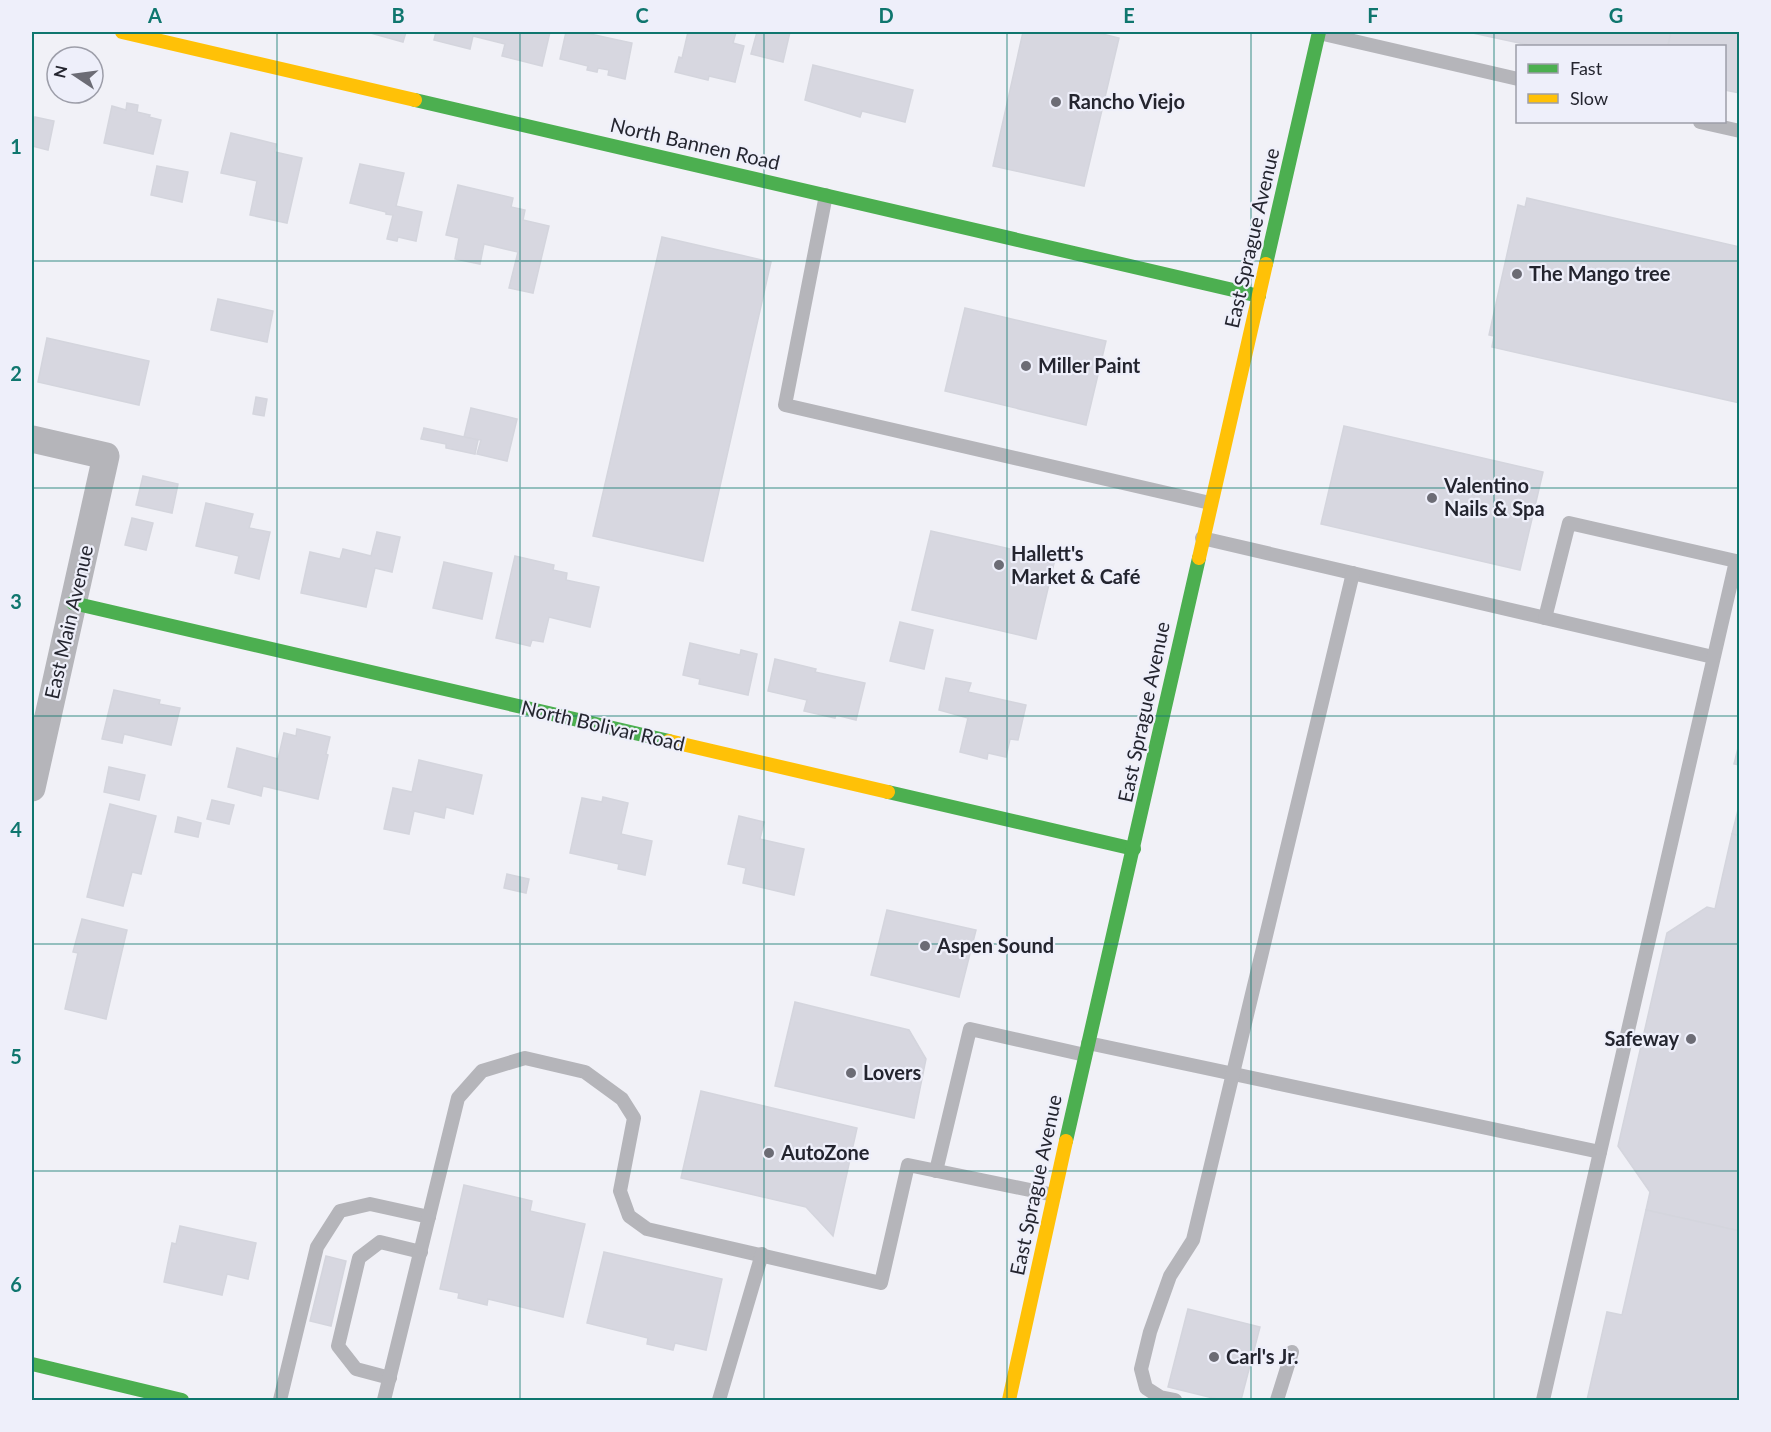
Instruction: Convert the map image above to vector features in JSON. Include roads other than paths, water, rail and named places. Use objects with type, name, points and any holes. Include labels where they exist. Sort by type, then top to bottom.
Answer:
[{"type":"street","name":"North Bannen Road","points":[[122,32],[1259,296]]},
{"type":"street","name":"East Sprague Avenue","points":[[1009,1401],[1086,1049],[1134,849],[1202,538],[1319,32]]},
{"type":"street","name":"East Main Avenue","points":[[32,439],[106,456],[32,788]]},
{"type":"street","name":"North Bolivar Road","points":[[73,603],[1134,849]]},
{"type":"street","points":[[32,1364],[182,1401]]},
{"type":"lane","points":[[1319,32],[1516,79]]},
{"type":"lane","points":[[1704,123],[1740,131]]},
{"type":"lane","points":[[826,195],[785,405],[1210,503]]},
{"type":"lane","points":[[1542,1401],[1713,657],[1738,561],[1569,523],[1545,618]]},
{"type":"lane","points":[[1202,538],[1713,657]]},
{"type":"lane","points":[[1175,1401],[1160,1397],[1146,1388],[1141,1369],[1150,1332],[1170,1275],[1193,1240],[1353,573]]},
{"type":"lane","points":[[936,1171],[970,1029],[1233,1074],[1600,1152]]},
{"type":"lane","points":[[384,1401],[458,1098],[482,1071],[525,1058],[585,1072],[622,1099],[634,1118],[620,1191],[629,1216],[647,1229],[881,1283],[908,1165],[1054,1195]]},
{"type":"lane","points":[[280,1401],[317,1247],[340,1211],[370,1204],[429,1217]]},
{"type":"lane","points":[[390,1378],[356,1369],[338,1346],[358,1258],[380,1242],[421,1252]]},
{"type":"lane","points":[[719,1401],[762,1254]]},
{"type":"lane","points":[[1277,1401],[1292,1352]]},
{"type":"place","name":"Rancho Viejo","points":[[1056,102]]},
{"type":"place","name":"The Mango tree","points":[[1517,274]]},
{"type":"place","name":"Miller Paint","points":[[1026,366]]},
{"type":"place","name":"Valentino Nails & Spa","points":[[1432,498]]},
{"type":"place","name":"Hallett's Market & Café","points":[[999,565]]},
{"type":"place","name":"Aspen Sound","points":[[925,946]]},
{"type":"place","name":"Safeway","points":[[1691,1039]]},
{"type":"place","name":"Lovers","points":[[851,1073]]},
{"type":"place","name":"AutoZone","points":[[769,1153]]},
{"type":"place","name":"Carl's Jr.","points":[[1214,1357]]}]
